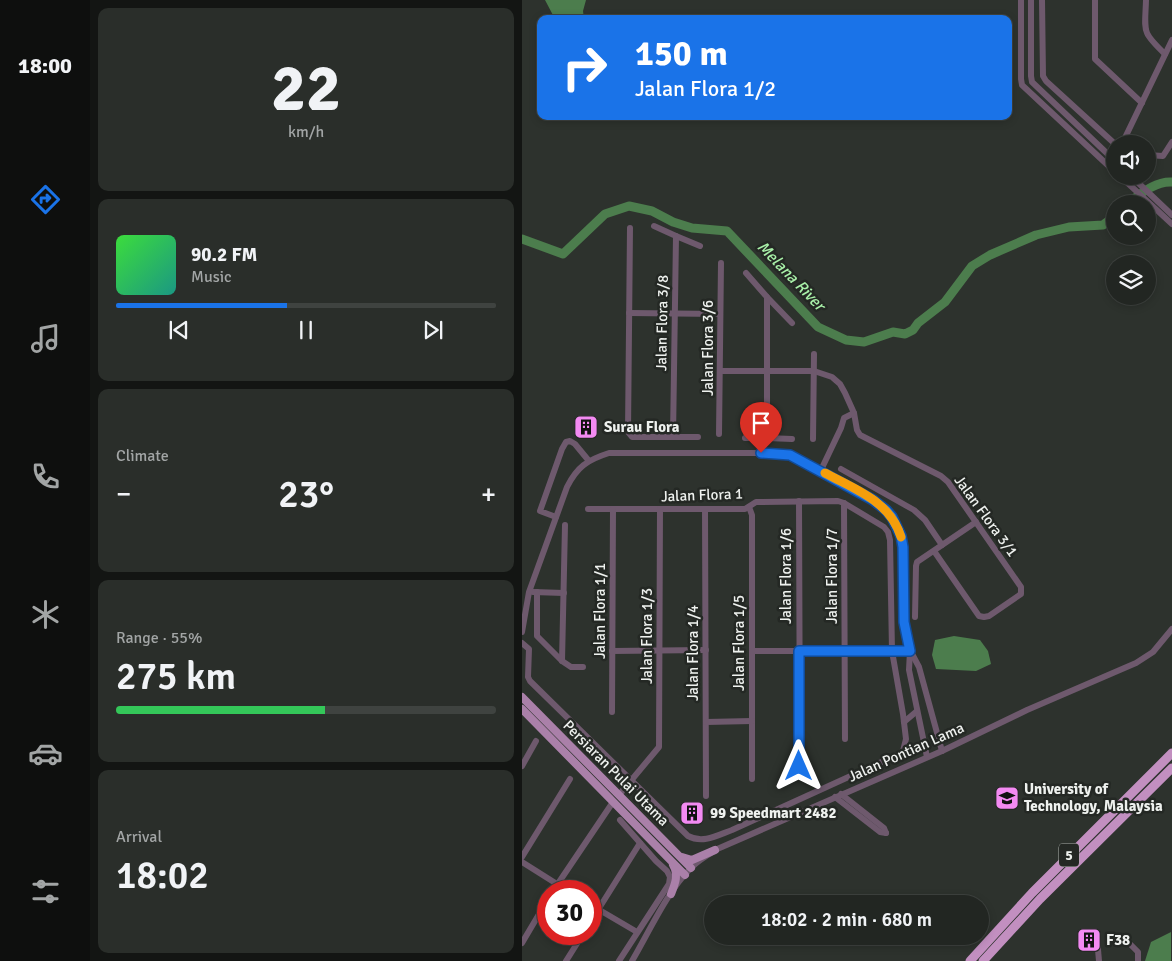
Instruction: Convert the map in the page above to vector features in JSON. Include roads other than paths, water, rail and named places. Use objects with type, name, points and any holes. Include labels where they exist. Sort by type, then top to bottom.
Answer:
[{"type":"highway","name":"5","points":[[970,961],[1032,893],[1172,753]]},
{"type":"highway","name":"5","points":[[983,961],[1040,899],[1172,768]]},
{"type":"main road","name":"Persiaran Pulai Utama","points":[[522,697],[691,868]]},
{"type":"main road","name":"Persiaran Pulai Utama","points":[[522,709],[685,875]]},
{"type":"main road","points":[[613,802],[619,796]]},
{"type":"main road","points":[[676,854],[692,860],[715,850]]},
{"type":"main road","points":[[668,857],[677,874],[671,894]]},
{"type":"street","points":[[1021,0],[1022,85],[1106,164]]},
{"type":"street","points":[[1031,0],[1031,80],[1034,85],[1106,152]]},
{"type":"street","points":[[1042,0],[1043,76],[1046,81],[1106,136]]},
{"type":"street","points":[[1095,0],[1095,59],[1142,103]]},
{"type":"street","points":[[1146,0],[1146,35],[1165,54]]},
{"type":"street","points":[[1126,135],[1172,40]]},
{"type":"street","points":[[1156,156],[1163,156],[1172,142]]},
{"type":"street","points":[[1130,185],[1143,195]]},
{"type":"street","points":[[1141,185],[1148,195]]},
{"type":"street","points":[[1156,204],[1172,215]]},
{"type":"street","points":[[1156,205],[1172,224]]},
{"type":"street","points":[[654,226],[700,246]]},
{"type":"street","points":[[630,228],[628,432],[632,437],[698,437]]},
{"type":"street","name":"Jalan Flora 3/8","points":[[673,437],[676,236]]},
{"type":"street","name":"Jalan Flora 3/6","points":[[720,434],[721,263]]},
{"type":"street","points":[[746,273],[792,323]]},
{"type":"street","points":[[767,297],[767,438]]},
{"type":"street","points":[[629,313],[720,314]]},
{"type":"street","points":[[813,439],[814,354]]},
{"type":"street","points":[[720,371],[814,371]]},
{"type":"street","name":"Jalan Flora 3/1","points":[[814,371],[836,379],[854,413],[856,430],[860,435],[941,476],[953,488],[1021,587],[1021,594],[989,616],[979,616],[934,550]]},
{"type":"street","points":[[820,470],[844,418],[854,413]]},
{"type":"street","points":[[744,438],[792,438]]},
{"type":"street","points":[[556,517],[540,511],[566,442],[570,441],[575,444],[589,461]]},
{"type":"street","points":[[522,632],[529,592],[556,517],[573,475],[589,461],[609,453],[778,453],[790,455],[873,500],[886,510],[898,528],[903,547],[904,622],[910,651],[909,670],[927,757]]},
{"type":"street","points":[[841,469],[914,510],[925,520],[942,545]]},
{"type":"street","name":"Jalan Flora 1","points":[[588,509],[745,509],[756,502],[844,503],[884,526],[888,532],[890,540],[892,651]]},
{"type":"street","name":"Jalan Flora 1/6","points":[[799,502],[800,771]]},
{"type":"street","name":"Jalan Flora 1/7","points":[[844,503],[845,739]]},
{"type":"street","name":"Jalan Flora 1/5","points":[[749,507],[752,515],[752,779]]},
{"type":"street","name":"Jalan Flora 1/1","points":[[612,712],[613,509]]},
{"type":"street","name":"Jalan Flora 1/3","points":[[619,796],[659,748],[660,509]]},
{"type":"street","name":"Jalan Flora 1/4","points":[[705,509],[706,796]]},
{"type":"street","points":[[915,617],[916,566],[920,559],[976,522]]},
{"type":"street","points":[[562,661],[565,525]]},
{"type":"street","points":[[529,592],[564,593]]},
{"type":"street","points":[[537,592],[537,636],[570,667],[583,667]]},
{"type":"street","name":"Jalan Pontian Lama","points":[[632,961],[671,894],[685,875],[691,868],[715,850],[1146,658],[1172,629]]},
{"type":"street","points":[[522,643],[529,650],[528,677],[530,681],[688,836],[699,840],[732,830],[899,754],[903,750],[906,739],[907,720],[892,651]]},
{"type":"street","points":[[612,651],[706,650]]},
{"type":"street","points":[[752,652],[910,651]]},
{"type":"street","points":[[910,651],[919,667],[942,750]]},
{"type":"street","points":[[907,720],[917,711]]},
{"type":"street","points":[[907,720],[917,723],[921,728]]},
{"type":"street","points":[[706,722],[752,721]]},
{"type":"street","points":[[522,766],[536,741]]},
{"type":"street","points":[[522,856],[570,779]]},
{"type":"street","points":[[834,797],[880,832],[886,833],[884,828],[841,794]]},
{"type":"street","points":[[560,880],[613,802]]},
{"type":"street","points":[[619,961],[669,884],[670,879],[667,871],[620,820]]},
{"type":"street","points":[[602,903],[640,843]]},
{"type":"street","points":[[522,862],[549,880]]},
{"type":"street","points":[[602,911],[637,932]]},
{"type":"street","points":[[522,943],[537,918]]},
{"type":"street","points":[[1097,938],[1099,961]]},
{"type":"street","points":[[1126,940],[1138,952],[1138,961]]},
{"type":"street","points":[[566,961],[576,945]]},
{"type":"waterway","name":"Melana River","points":[[1139,195],[1154,186],[1172,182]]},
{"type":"waterway","name":"Melana River","points":[[522,239],[563,254],[605,214],[629,206],[652,211],[673,222],[692,228],[727,231],[818,327],[846,340],[864,342],[893,332],[905,334],[913,330],[918,323],[945,302],[972,266],[990,255],[1036,235],[1069,227],[1103,225],[1106,223]]},
{"type":"place","name":"Surau Flora","points":[[586,427]]},
{"type":"place","name":"University of Technology, Malaysia","points":[[1007,798]]},
{"type":"place","name":"99 Speedmart 2482","points":[[692,813]]},
{"type":"place","name":"F38","points":[[1089,940]]}]
